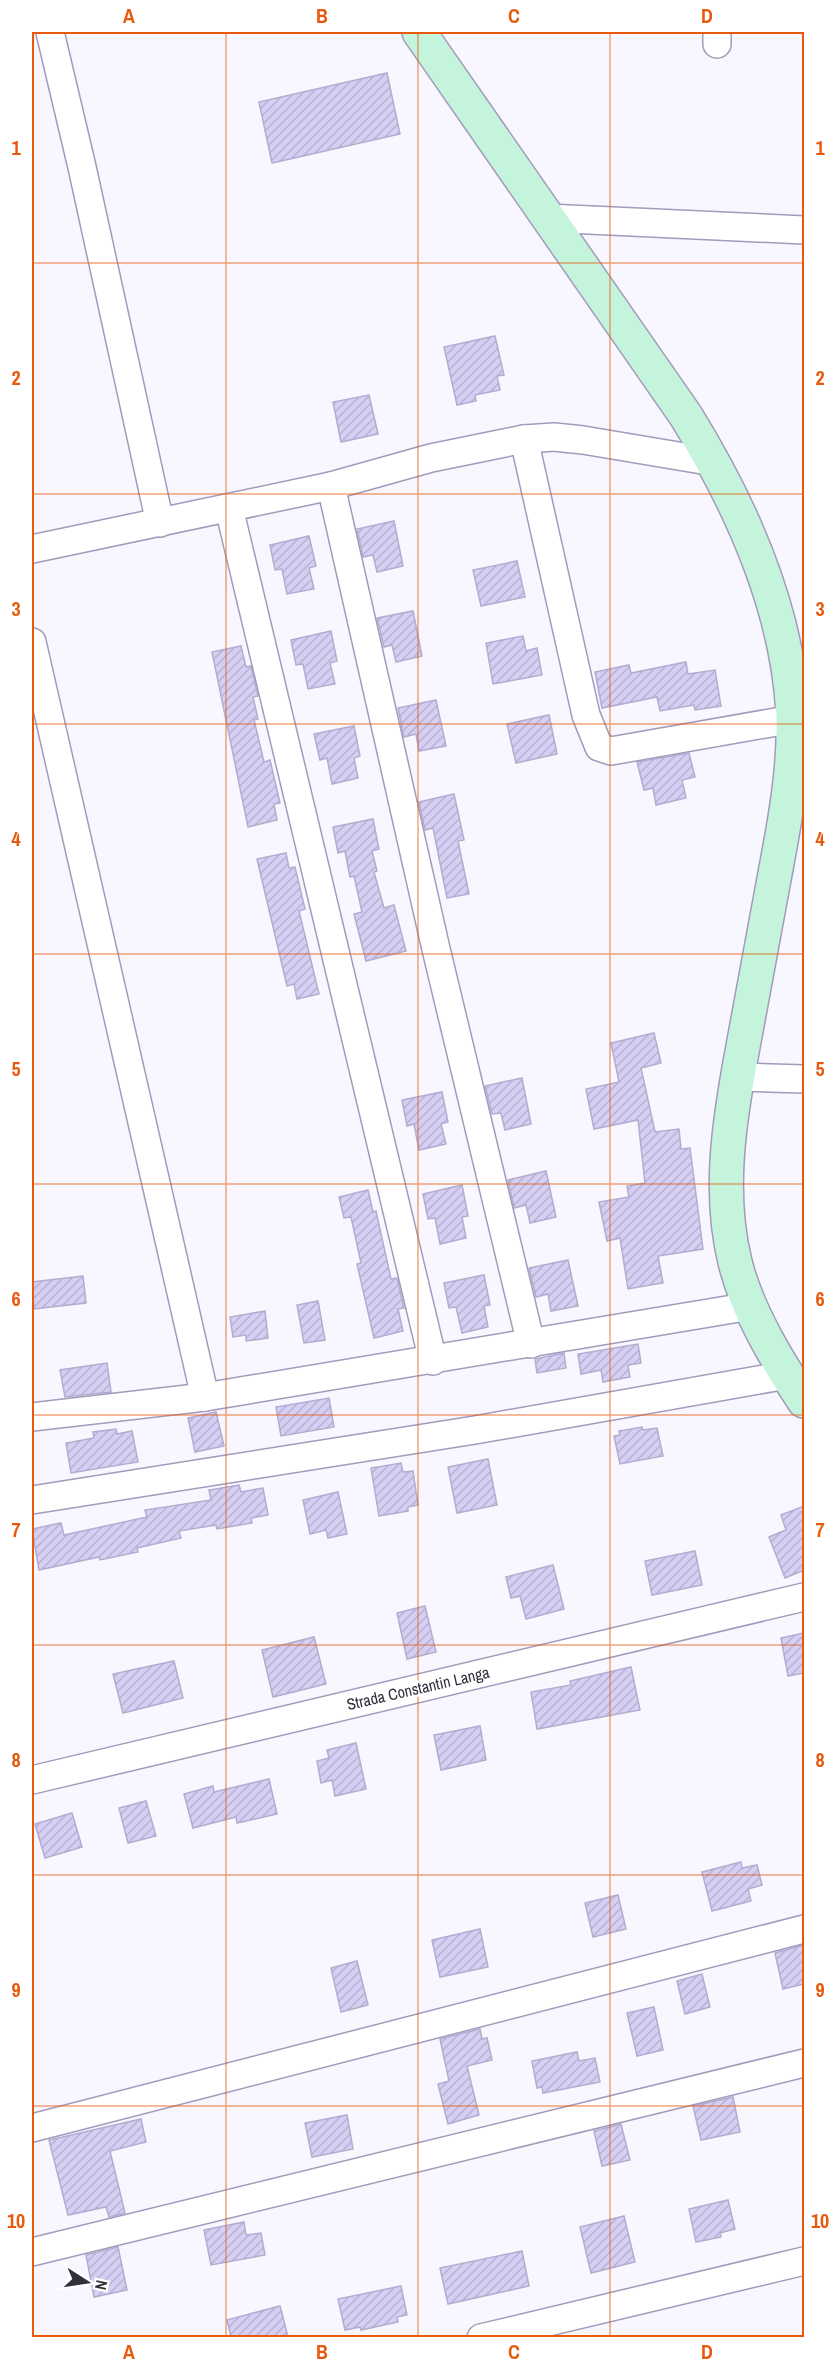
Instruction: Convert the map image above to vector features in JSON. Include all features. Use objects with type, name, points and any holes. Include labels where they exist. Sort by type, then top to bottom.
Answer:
[{"type":"main road","points":[[419,32],[686,416],[714,462],[736,509],[766,586],[786,661],[793,718],[787,808],[737,1077],[727,1147],[726,1214],[735,1264],[752,1306],[796,1388]]},
{"type":"street","points":[[50,32],[160,523]]},
{"type":"street","points":[[547,218],[804,230]]},
{"type":"street","points":[[32,549],[331,486],[431,458],[524,440],[554,437],[573,439],[714,462]]},
{"type":"street","points":[[524,440],[586,715],[599,747],[610,750],[793,718]]},
{"type":"street","points":[[331,486],[434,938],[531,1344]]},
{"type":"street","points":[[229,508],[433,1361]]},
{"type":"street","points":[[32,642],[205,1397]]},
{"type":"street","points":[[737,1077],[804,1079]]},
{"type":"street","points":[[33,1409],[205,1397],[433,1361],[752,1306]]},
{"type":"street","points":[[32,1500],[475,1430],[796,1388]]},
{"type":"street","name":"Strada Constantin Langa","points":[[32,1780],[804,1597]]},
{"type":"street","points":[[32,2128],[804,1929]]},
{"type":"street","points":[[32,2252],[804,2063]]},
{"type":"street","points":[[481,2337],[804,2261]]},
{"type":"building","points":[[387,73],[400,134],[272,163],[259,102]]},
{"type":"building","points":[[495,336],[504,375],[497,376],[500,390],[475,395],[476,401],[457,405],[444,347]]},
{"type":"building","points":[[369,395],[378,434],[341,442],[333,402]]},
{"type":"building","points":[[394,521],[403,566],[377,572],[373,555],[363,557],[357,529]]},
{"type":"building","points":[[309,536],[316,566],[309,568],[314,589],[287,594],[282,569],[275,570],[270,545]]},
{"type":"building","points":[[517,561],[525,597],[481,606],[473,570]]},
{"type":"building","points":[[413,611],[422,656],[396,662],[392,645],[384,647],[377,618]]},
{"type":"building","points":[[331,631],[337,661],[330,663],[335,684],[308,689],[303,664],[296,665],[291,640]]},
{"type":"building","points":[[523,636],[526,651],[537,648],[542,675],[493,684],[486,643]]},
{"type":"building","points":[[241,646],[246,667],[251,666],[258,696],[253,697],[258,719],[254,720],[264,762],[270,760],[280,803],[274,804],[277,820],[248,827],[212,652]]},
{"type":"building","points":[[686,662],[688,674],[715,670],[721,706],[695,710],[694,705],[660,711],[657,697],[602,708],[595,672],[629,665],[631,673]]},
{"type":"building","points":[[436,700],[446,746],[419,751],[416,734],[404,737],[398,708]]},
{"type":"building","points":[[549,715],[557,754],[516,763],[507,724]]},
{"type":"building","points":[[354,726],[360,756],[354,758],[358,778],[332,784],[327,758],[320,760],[314,734]]},
{"type":"building","points":[[689,753],[695,777],[682,780],[686,798],[656,805],[653,788],[644,790],[637,762]]},
{"type":"building","points":[[454,794],[464,840],[458,841],[469,894],[447,898],[433,828],[425,830],[419,802]]},
{"type":"building","points":[[373,819],[379,849],[372,851],[377,871],[374,872],[384,908],[394,905],[406,951],[366,961],[354,914],[362,912],[354,876],[350,877],[345,851],[338,853],[333,827]]},
{"type":"building","points":[[286,853],[289,868],[295,867],[305,909],[299,911],[319,994],[297,999],[294,984],[287,986],[257,859]]},
{"type":"building","points":[[654,1033],[661,1063],[641,1068],[655,1132],[679,1129],[681,1149],[690,1148],[703,1249],[658,1256],[663,1283],[628,1289],[620,1238],[607,1241],[599,1202],[629,1197],[627,1186],[645,1183],[638,1120],[594,1129],[586,1089],[619,1082],[611,1043]]},
{"type":"building","points":[[522,1078],[531,1124],[505,1130],[501,1113],[492,1114],[485,1086]]},
{"type":"building","points":[[442,1092],[448,1122],[441,1124],[446,1144],[419,1150],[414,1124],[407,1126],[402,1100]]},
{"type":"building","points":[[546,1171],[556,1217],[530,1223],[526,1205],[514,1208],[508,1180]]},
{"type":"building","points":[[462,1185],[468,1216],[462,1217],[466,1238],[440,1244],[435,1218],[428,1219],[423,1194]]},
{"type":"building","points":[[368,1190],[373,1212],[376,1211],[391,1279],[397,1278],[404,1308],[398,1309],[403,1331],[374,1338],[357,1264],[361,1263],[351,1217],[344,1218],[339,1197]]},
{"type":"building","points":[[568,1260],[578,1306],[551,1311],[548,1294],[536,1297],[529,1268]]},
{"type":"building","points":[[484,1275],[490,1305],[484,1306],[488,1327],[462,1333],[456,1307],[449,1308],[444,1283]]},
{"type":"building","points":[[83,1276],[86,1303],[34,1309],[32,1282]]},
{"type":"building","points":[[318,1301],[325,1340],[304,1343],[297,1305]]},
{"type":"building","points":[[265,1311],[268,1338],[246,1341],[246,1335],[233,1337],[230,1317]]},
{"type":"building","points":[[638,1344],[641,1363],[628,1365],[630,1377],[603,1382],[601,1370],[581,1374],[578,1354]]},
{"type":"building","points":[[564,1353],[566,1368],[537,1373],[535,1359]]},
{"type":"building","points":[[107,1363],[111,1392],[65,1397],[60,1370]]},
{"type":"building","points":[[329,1398],[334,1427],[281,1436],[276,1407]]},
{"type":"building","points":[[216,1412],[224,1446],[195,1452],[188,1418]]},
{"type":"building","points":[[642,1427],[643,1430],[657,1428],[663,1456],[620,1464],[614,1436],[620,1435],[619,1431]]},
{"type":"building","points":[[116,1429],[117,1434],[132,1431],[138,1462],[71,1473],[66,1443],[94,1438],[93,1432]]},
{"type":"building","points":[[488,1459],[497,1505],[457,1513],[448,1467]]},
{"type":"building","points":[[401,1463],[403,1472],[413,1471],[418,1505],[408,1507],[408,1511],[379,1516],[371,1468]]},
{"type":"building","points":[[239,1485],[241,1492],[263,1488],[268,1515],[251,1518],[252,1523],[217,1529],[216,1525],[179,1531],[181,1538],[137,1548],[138,1552],[100,1560],[99,1557],[39,1570],[32,1529],[61,1523],[64,1535],[147,1517],[145,1510],[211,1500],[209,1490]]},
{"type":"building","points":[[338,1492],[347,1534],[328,1538],[326,1530],[310,1534],[303,1500]]},
{"type":"building","points":[[804,1506],[804,1573],[802,1571],[785,1578],[769,1537],[786,1530],[781,1515]]},
{"type":"building","points":[[695,1551],[702,1585],[652,1595],[645,1561]]},
{"type":"building","points":[[553,1565],[564,1609],[526,1619],[520,1596],[511,1598],[506,1577]]},
{"type":"building","points":[[425,1606],[436,1652],[407,1659],[397,1613]]},
{"type":"building","points":[[804,1633],[804,1673],[788,1676],[781,1638]]},
{"type":"building","points":[[314,1637],[326,1684],[273,1697],[262,1650]]},
{"type":"building","points":[[174,1661],[183,1698],[123,1713],[113,1674]]},
{"type":"building","points":[[631,1667],[640,1710],[537,1729],[531,1692],[571,1685],[570,1681]]},
{"type":"building","points":[[480,1726],[486,1760],[441,1770],[434,1735]]},
{"type":"building","points":[[356,1743],[366,1789],[335,1796],[332,1780],[321,1783],[317,1761],[329,1758],[327,1750]]},
{"type":"building","points":[[269,1779],[277,1814],[237,1823],[236,1817],[193,1828],[184,1794],[213,1786],[214,1792]]},
{"type":"building","points":[[146,1801],[156,1836],[128,1843],[119,1808]]},
{"type":"building","points":[[72,1813],[82,1847],[45,1858],[35,1824]]},
{"type":"building","points":[[741,1862],[742,1868],[757,1865],[762,1885],[748,1889],[751,1901],[712,1911],[702,1872]]},
{"type":"building","points":[[618,1895],[626,1929],[593,1937],[585,1903]]},
{"type":"building","points":[[480,1929],[488,1967],[440,1977],[432,1940]]},
{"type":"building","points":[[804,1945],[804,1984],[783,1989],[775,1953]]},
{"type":"building","points":[[357,1961],[368,2005],[341,2012],[331,1968]]},
{"type":"building","points":[[702,1974],[710,2007],[685,2014],[677,1981]]},
{"type":"building","points":[[654,2007],[663,2050],[637,2056],[627,2013]]},
{"type":"building","points":[[480,2029],[482,2039],[487,2038],[492,2060],[467,2066],[479,2115],[448,2124],[438,2084],[449,2081],[440,2039]]},
{"type":"building","points":[[577,2052],[579,2061],[595,2058],[600,2082],[543,2093],[542,2087],[537,2088],[532,2061]]},
{"type":"building","points":[[733,2097],[740,2132],[701,2140],[693,2106]]},
{"type":"building","points":[[347,2115],[353,2149],[312,2157],[305,2123]]},
{"type":"building","points":[[141,2119],[146,2142],[110,2151],[125,2213],[109,2217],[106,2207],[68,2215],[49,2140]]},
{"type":"building","points":[[621,2124],[630,2160],[602,2166],[594,2131]]},
{"type":"building","points":[[728,2200],[735,2229],[720,2233],[721,2237],[696,2242],[689,2209]]},
{"type":"building","points":[[624,2216],[635,2262],[591,2273],[580,2227]]},
{"type":"building","points":[[244,2222],[246,2235],[261,2233],[265,2255],[211,2265],[204,2230]]},
{"type":"building","points":[[118,2247],[127,2290],[94,2297],[86,2255]]},
{"type":"building","points":[[522,2251],[529,2286],[448,2304],[440,2268]]},
{"type":"building","points":[[401,2286],[407,2315],[397,2317],[398,2322],[361,2330],[360,2327],[345,2330],[338,2299]]},
{"type":"building","points":[[280,2306],[288,2337],[231,2337],[227,2320]]}]
